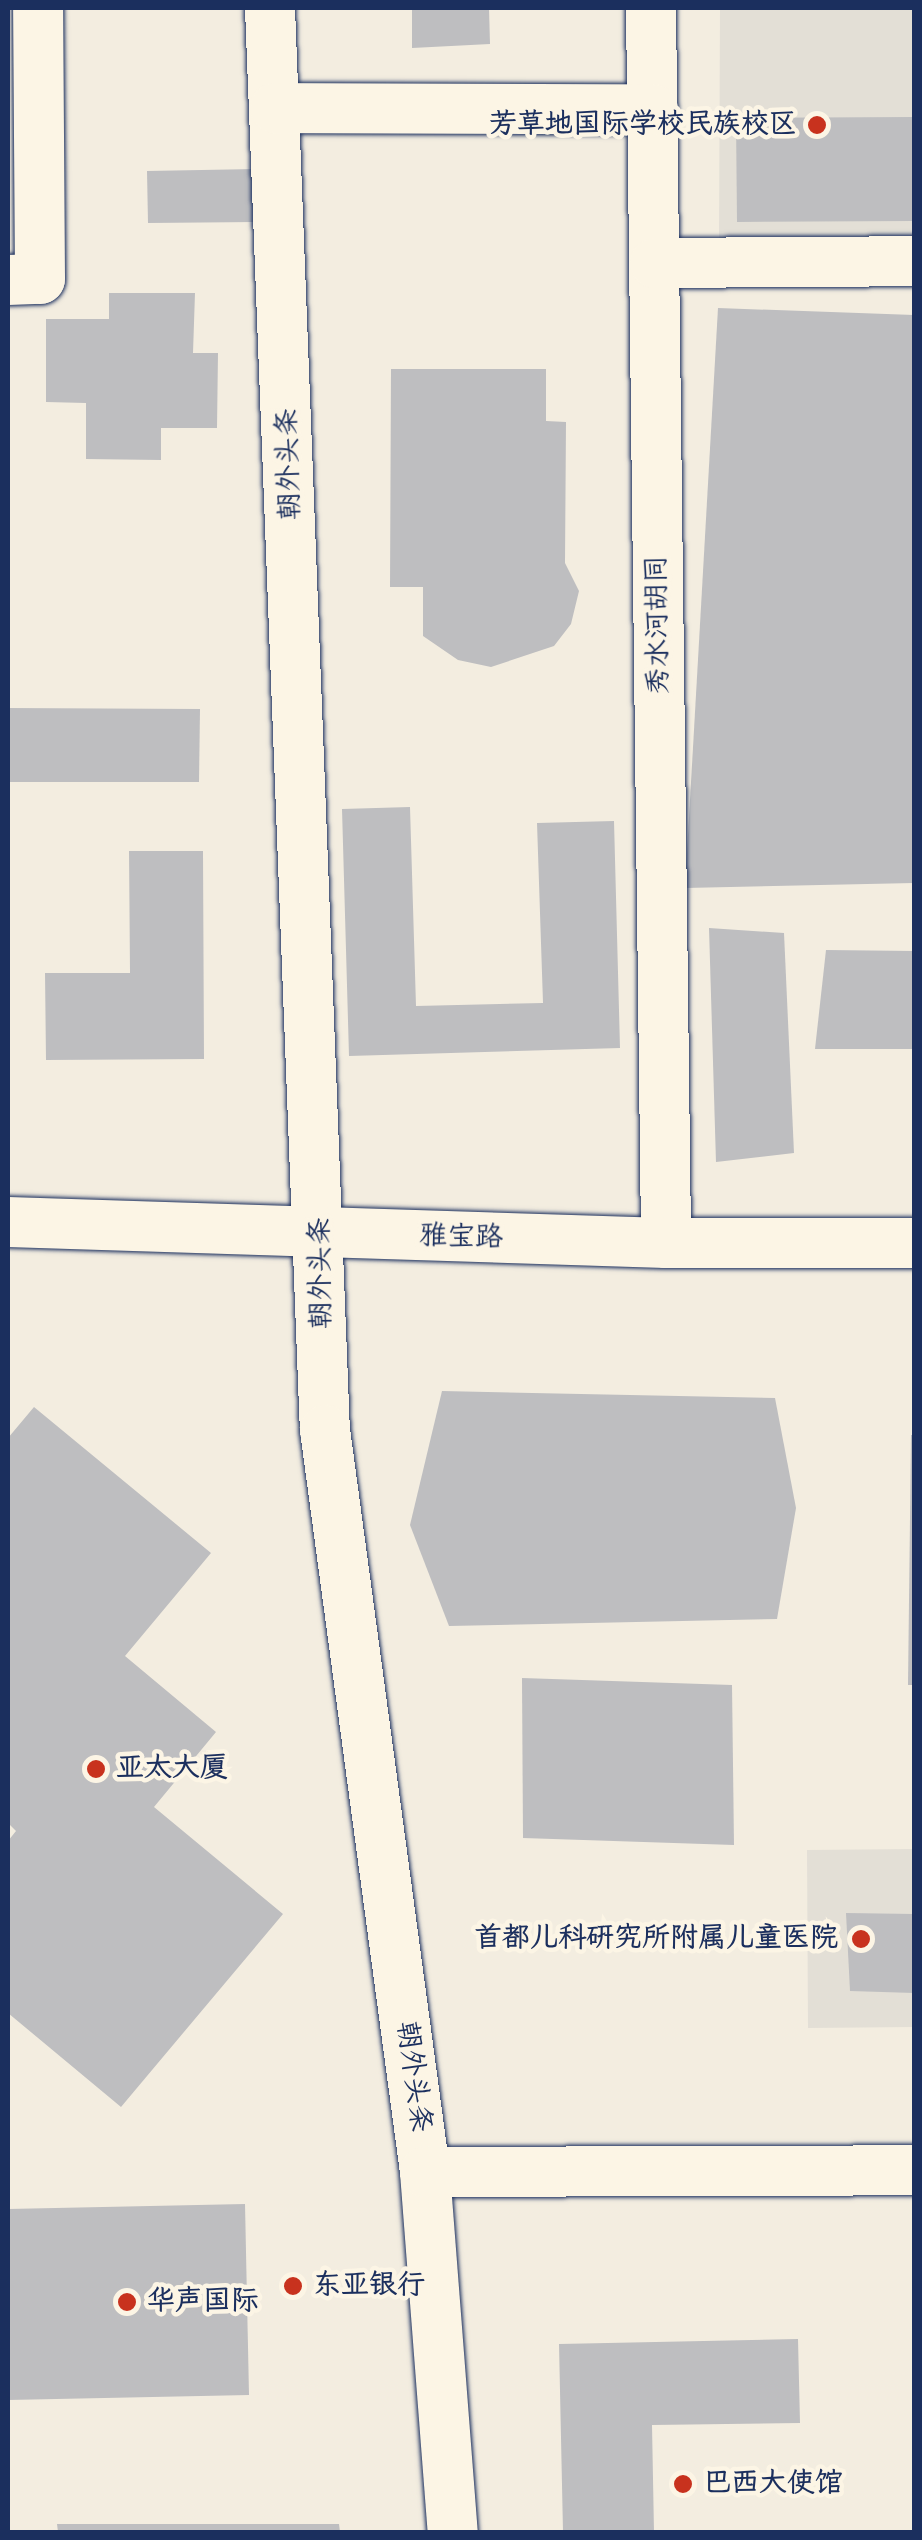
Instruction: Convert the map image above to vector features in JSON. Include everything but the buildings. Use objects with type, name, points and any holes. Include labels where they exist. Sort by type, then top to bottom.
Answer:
[{"type":"street","points":[[8,280],[40,280],[38,8]]},
{"type":"street","name":"朝外头条","points":[[270,8],[322,1234],[324,1430],[426,2172],[453,2532]]},
{"type":"street","name":"秀水河胡同","points":[[652,8],[666,1243]]},
{"type":"street","points":[[274,108],[653,109]]},
{"type":"street","points":[[655,263],[914,261]]},
{"type":"street","name":"雅宝路","points":[[8,1222],[666,1243],[914,1243]]},
{"type":"street","points":[[426,2172],[914,2170]]},
{"type":"shaded area","name":"芳草地国际学校民族校区","points":[[720,8],[914,8],[914,244],[719,243]]},
{"type":"shaded area","name":"首都儿科研究所附属儿童医院","points":[[914,1849],[914,2027],[808,2028],[807,1850]]},
{"type":"place","name":"芳草地国际学校民族校区","points":[[817,125]]},
{"type":"place","name":"亚太大厦","points":[[96,1769]]},
{"type":"place","name":"首都儿科研究所附属儿童医院","points":[[861,1939]]},
{"type":"place","name":"东亚银行","points":[[293,2286]]},
{"type":"place","name":"华声国际","points":[[127,2302]]},
{"type":"place","name":"巴西大使馆","points":[[683,2484]]}]
